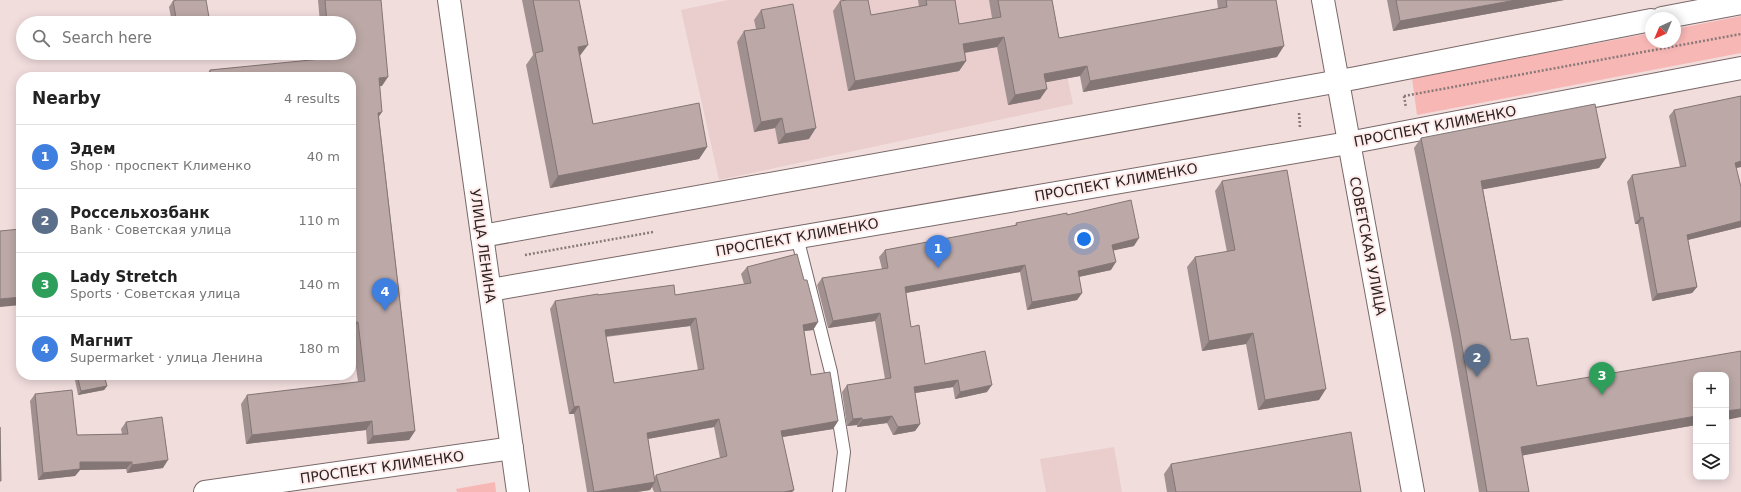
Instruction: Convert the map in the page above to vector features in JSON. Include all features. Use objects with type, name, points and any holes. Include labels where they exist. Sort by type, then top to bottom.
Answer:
[{"type":"street","name":"УЛИЦА ЛЕНИНА","points":[[449,0],[518,492]]},
{"type":"street","name":"СОВЕТСКАЯ УЛИЦА","points":[[1323,0],[1413,492]]},
{"type":"street","points":[[1681,14],[1741,3]]},
{"type":"street","points":[[482,236],[1337,81],[1645,21]]},
{"type":"street","name":"ПРОСПЕКТ КЛИМЕНКО","points":[[490,290],[1348,143],[1741,68]]},
{"type":"street","name":"ПРОСПЕКТ КЛИМЕНКО","points":[[205,492],[512,448]]},
{"type":"lane","points":[[797,237],[831,372],[844,452],[839,492]]},
{"type":"path","points":[[1404,96],[1741,34]]},
{"type":"path","points":[[1399,69],[1410,130]]},
{"type":"path","points":[[1294,88],[1299,113],[1301,151]]},
{"type":"path","points":[[521,228],[530,282]]},
{"type":"shaded area","points":[[728,0],[1051,0],[1073,104],[719,180],[681,10]]},
{"type":"shaded area","points":[[1741,16],[1741,53],[1417,115],[1412,78],[1645,34],[1645,48],[1681,48],[1681,28]]},
{"type":"shaded area","points":[[1114,447],[1122,492],[1046,492],[1040,459]]},
{"type":"shaded area","points":[[495,482],[496,492],[457,492],[456,489]]},
{"type":"building","points":[[206,0],[209,16],[176,16],[173,1]]},
{"type":"building","points":[[325,0],[381,0],[388,77],[379,78],[382,112],[378,113],[415,431],[373,436],[372,421],[252,435],[247,395],[365,381],[358,322],[356,322],[356,72],[210,72],[210,70],[311,60],[356,60],[356,16],[326,16]]},
{"type":"building","points":[[533,0],[579,0],[588,45],[578,47],[593,124],[699,103],[707,147],[558,176],[535,53],[543,51]]},
{"type":"building","points":[[868,0],[871,15],[927,5],[926,0],[955,0],[959,24],[1001,17],[998,0],[1052,0],[1059,38],[1227,7],[1226,0],[1276,0],[1284,46],[1090,81],[1087,66],[1044,74],[1047,89],[1015,95],[1004,37],[963,44],[966,61],[855,81],[840,1]]},
{"type":"building","points":[[1396,0],[1516,0],[1400,21]]},
{"type":"building","points":[[793,4],[816,128],[785,134],[782,118],[761,122],[744,31],[765,28],[761,10]]},
{"type":"building","points":[[1741,96],[1741,161],[1735,163],[1741,187],[1741,221],[1687,235],[1697,287],[1657,294],[1643,217],[1640,218],[1632,175],[1686,166],[1674,110]]},
{"type":"building","points":[[1595,104],[1606,158],[1481,181],[1511,340],[1528,338],[1537,386],[1741,351],[1741,409],[1729,411],[1729,372],[1693,372],[1693,417],[1521,447],[1529,492],[1487,492],[1459,329],[1421,138]]},
{"type":"building","points":[[1287,170],[1326,389],[1265,400],[1253,333],[1209,341],[1195,257],[1235,250],[1222,181]]},
{"type":"building","points":[[1131,200],[1139,238],[1112,245],[1116,262],[1078,271],[1082,293],[1032,302],[1025,265],[905,287],[911,327],[919,325],[925,364],[985,351],[992,385],[960,392],[958,380],[914,387],[920,424],[898,427],[892,416],[862,420],[862,418],[853,419],[847,385],[891,378],[880,313],[833,321],[822,278],[888,268],[885,250],[1017,225],[1016,223],[1067,213],[1067,215]]},
{"type":"building","points":[[16,229],[16,297],[0,299],[0,231]]},
{"type":"building","points":[[797,254],[804,280],[807,280],[818,322],[803,325],[811,375],[830,372],[838,421],[781,431],[794,490],[784,492],[661,492],[656,475],[727,456],[719,419],[647,433],[655,482],[594,492],[579,406],[574,407],[555,301],[598,294],[674,285],[675,295],[751,283],[747,267]],"holes":[[[696,318],[704,369],[614,383],[605,330]]]},
{"type":"building","points":[[78,380],[105,380],[107,386],[81,391]]},
{"type":"building","points":[[72,390],[77,435],[128,434],[126,422],[162,417],[168,460],[132,465],[132,462],[80,462],[80,469],[43,473],[35,394]]},
{"type":"building","points":[[0,427],[1,481],[0,481]]},
{"type":"building","points":[[1351,432],[1361,492],[1176,492],[1171,464]]},
{"type":"place","name":"Эдем","points":[[938,268]]},
{"type":"place","name":"Магнит","points":[[385,311]]},
{"type":"place","name":"Россельхозбанк","points":[[1477,377]]},
{"type":"place","name":"Lady Stretch","points":[[1602,395]]}]
